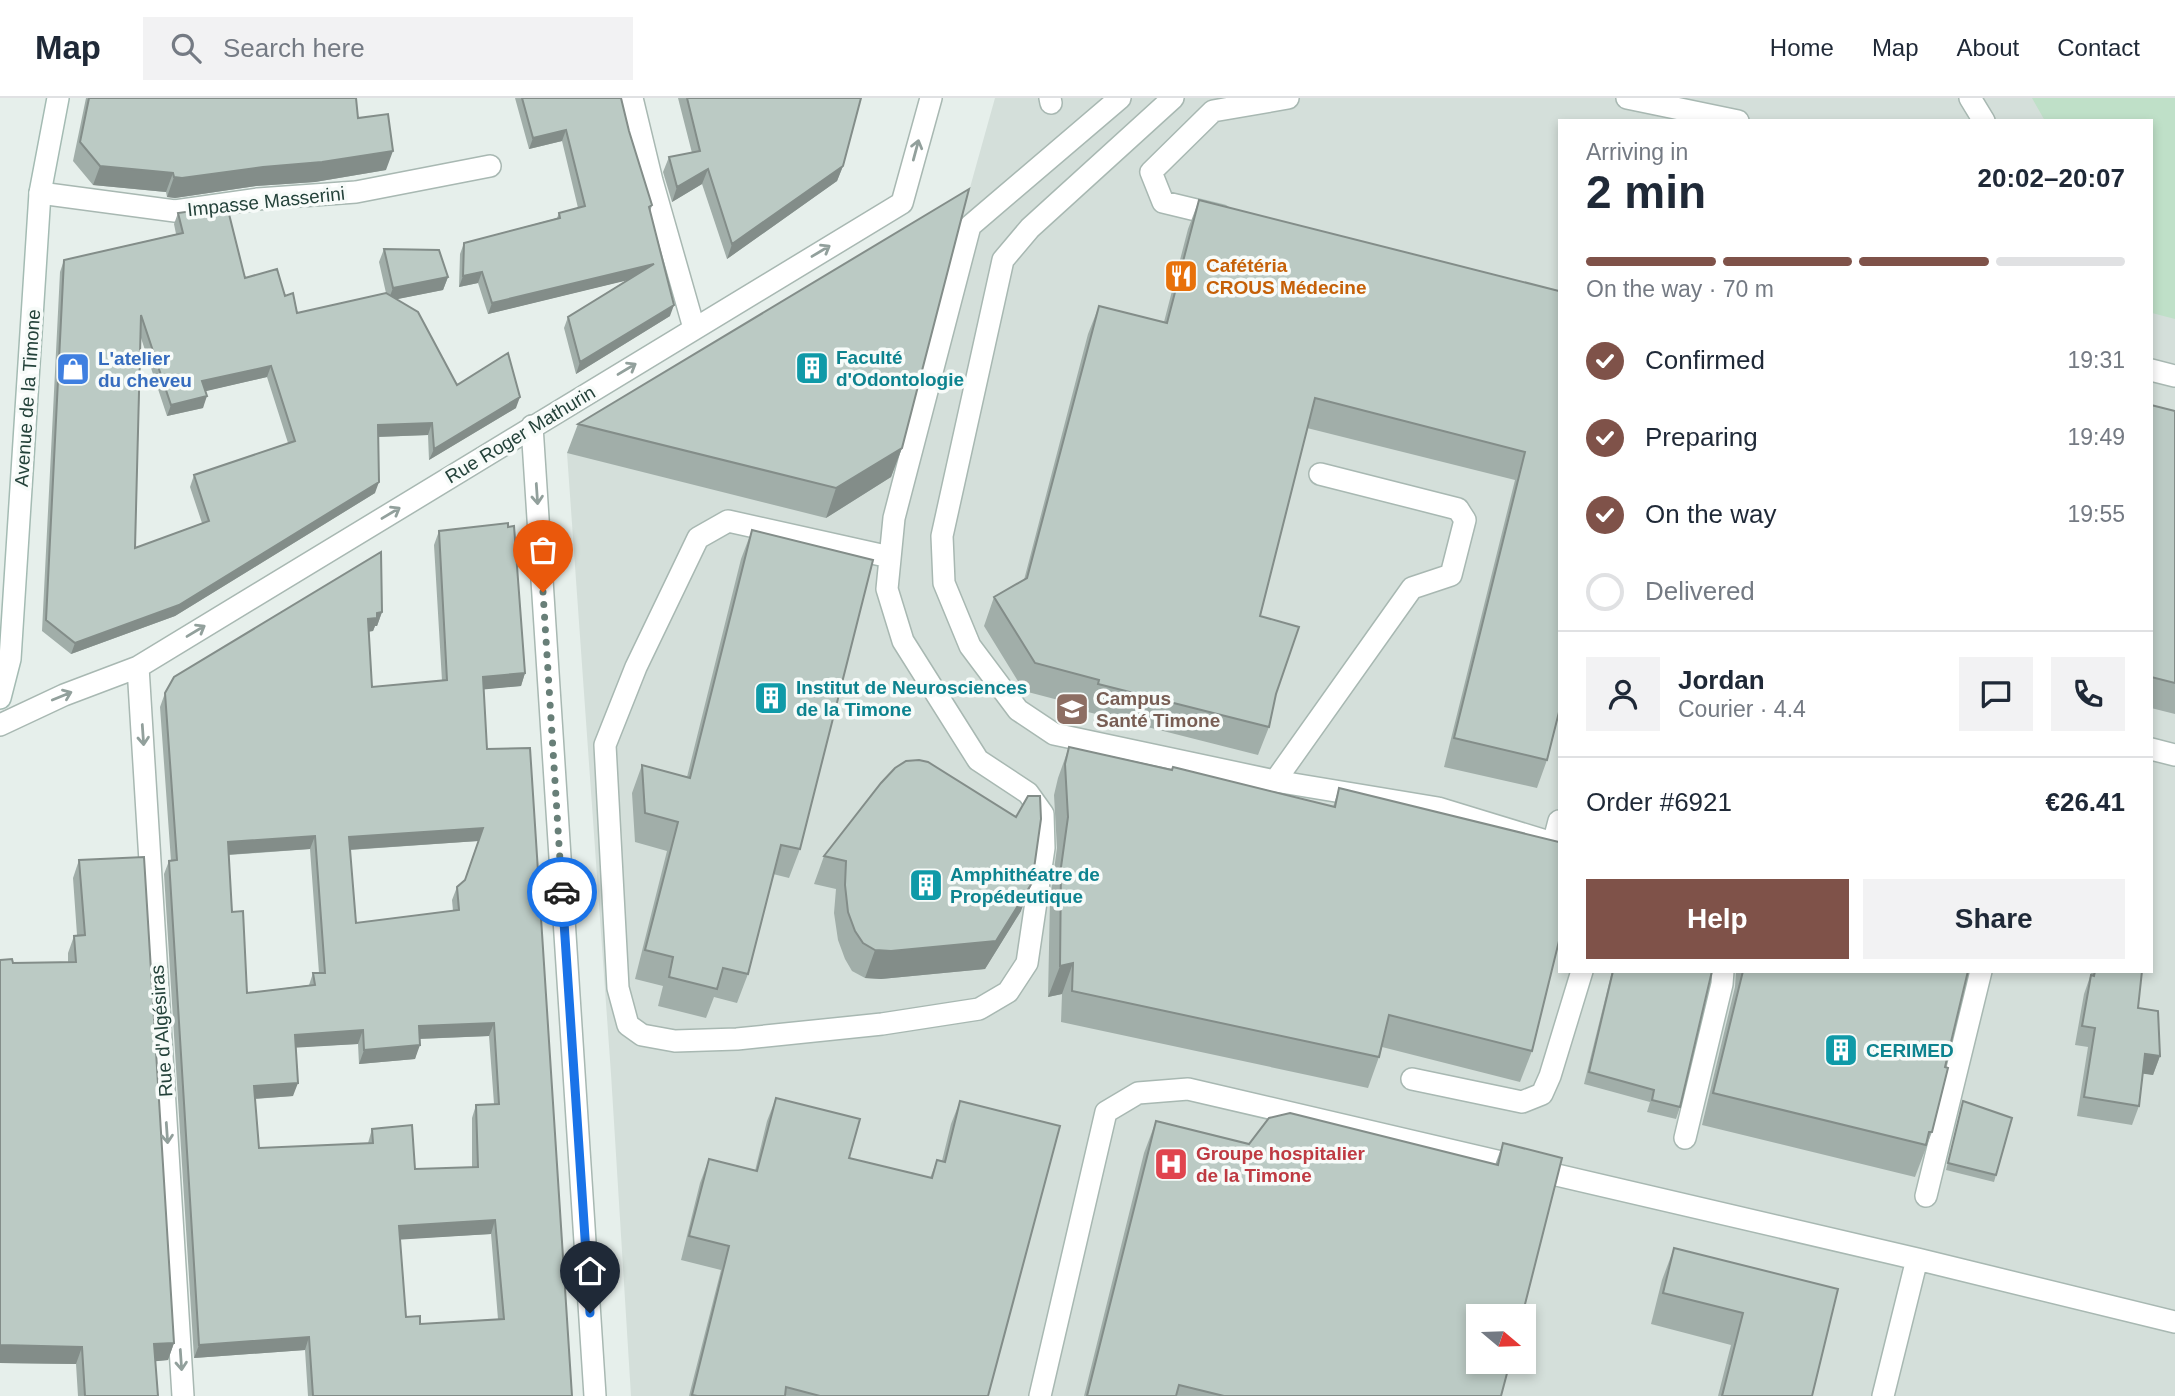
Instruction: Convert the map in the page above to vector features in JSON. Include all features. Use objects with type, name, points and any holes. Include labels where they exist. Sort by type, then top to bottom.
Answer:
[{"type":"street","name":"Avenue de la Timone","points":[[0,698],[10,659],[40,193],[58,98]]},
{"type":"street","points":[[632,98],[652,181],[694,328]]},
{"type":"street","name":"Rue Roger Mathurin","points":[[0,725],[64,695],[138,667],[902,203],[931,98]]},
{"type":"street","points":[[890,557],[728,521],[698,538],[636,667],[605,745],[618,988],[628,1024],[642,1035],[675,1041],[737,1039],[882,1024],[979,1009],[1008,992],[1027,963],[1044,848],[1043,814],[1028,793],[978,760],[902,641],[887,589],[894,518],[970,226],[1120,98]]},
{"type":"street","points":[[1173,98],[1030,228],[1003,260],[942,536],[944,583],[970,646],[1018,710],[1054,734],[1275,781],[1438,808],[1556,845]]},
{"type":"street","points":[[1242,221],[1163,202],[1152,172],[1213,111],[1288,98]]},
{"type":"street","points":[[1627,98],[1728,119]]},
{"type":"street","points":[[1970,98],[1983,119]]},
{"type":"street","name":"Impasse Masserini","points":[[40,193],[175,211],[258,198],[356,192],[491,166]]},
{"type":"street","points":[[2153,370],[2175,376]]},
{"type":"street","points":[[532,426],[595,1396]]},
{"type":"street","points":[[1275,781],[1412,588],[1451,575],[1465,520],[1458,509],[1320,474]]},
{"type":"street","name":"Rue d'Algésiras","points":[[138,667],[183,1396]]},
{"type":"street","points":[[2153,750],[2175,755]]},
{"type":"street","points":[[1412,1079],[1522,1102],[1542,1094],[1582,973]]},
{"type":"street","points":[[1685,1138],[1723,973]]},
{"type":"street","points":[[1926,1196],[1981,973]]},
{"type":"street","points":[[1040,1396],[1106,1112],[1138,1093],[1188,1089],[2175,1322]]},
{"type":"street","points":[[1883,1396],[1917,1259]]},
{"type":"shaded area","name":"Campus Santé Timone","points":[[995,98],[2175,98],[2175,1396],[631,1396],[567,453],[949,223],[964,209]]},
{"type":"green space","points":[[2032,98],[2175,98],[2175,319],[2153,313],[2153,119],[2044,119]]},
{"type":"building","points":[[89,98],[356,98],[358,118],[388,114],[393,151],[182,178],[174,177],[173,173],[100,166],[80,142]]},
{"type":"building","points":[[522,98],[621,98],[652,205],[649,207],[674,305],[580,362],[568,317],[654,264],[492,303],[482,272],[463,276],[464,243],[560,218],[559,213],[585,206],[566,130],[533,138]]},
{"type":"building","points":[[687,98],[861,98],[843,166],[732,244],[708,169],[677,187],[669,157],[700,151]]},
{"type":"building","name":"Faculté d'Odontologie","points":[[969,189],[902,448],[836,488],[578,424]]},
{"type":"building","points":[[1199,200],[1558,291],[1558,716],[1547,760],[1454,738],[1525,452],[1315,398],[1260,616],[1299,627],[1276,694],[1269,727],[1098,684],[1099,680],[1035,663],[994,597],[1027,578],[1099,306],[1167,323]]},
{"type":"building","points":[[227,206],[245,278],[277,269],[285,296],[293,293],[297,313],[386,293],[418,312],[457,385],[508,353],[520,397],[434,449],[432,423],[378,425],[379,482],[179,605],[75,643],[46,620],[64,260],[183,233],[178,213]],"holes":[[[141,315],[171,405],[207,396],[202,381],[271,366],[295,441],[194,475],[209,521],[135,548]]]},
{"type":"building","points":[[384,249],[439,250],[448,277],[393,288]]},
{"type":"building","points":[[2153,406],[2175,411],[2175,683],[2153,678]]},
{"type":"building","points":[[508,523],[508,527],[514,526],[525,673],[483,677],[487,749],[530,748],[572,1396],[313,1396],[309,1337],[199,1345],[169,861],[177,860],[165,693],[174,677],[381,552],[382,612],[377,613],[377,618],[368,619],[372,687],[447,680],[439,531]],"holes":[[[483,828],[465,880],[457,887],[459,910],[356,923],[349,837]],[[315,836],[325,973],[313,973],[315,985],[247,993],[243,911],[232,912],[228,842]],[[494,1023],[499,1104],[476,1105],[478,1167],[415,1169],[412,1125],[372,1129],[373,1143],[259,1148],[254,1086],[298,1083],[295,1035],[363,1030],[364,1050],[420,1045],[419,1026]],[[495,1220],[504,1319],[420,1324],[420,1316],[406,1317],[399,1226]]]},
{"type":"building","name":"Institut de Neurosciences de la Timone","points":[[752,530],[873,560],[800,849],[781,845],[748,974],[723,968],[717,989],[669,977],[673,957],[645,950],[678,822],[645,813],[642,765],[690,778]]},
{"type":"building","points":[[1069,747],[1172,770],[1173,767],[1335,807],[1339,788],[1558,842],[1558,945],[1532,1051],[1389,1015],[1379,1057],[1072,991],[1073,963],[1060,966],[1061,867],[1068,817],[1065,764]]},
{"type":"building","name":"Amphithéatre de Propédeutique","points":[[906,761],[928,762],[1016,817],[1028,796],[1040,796],[1041,819],[1032,883],[996,941],[891,951],[875,950],[863,943],[855,931],[848,912],[846,861],[824,856],[895,768]]},
{"type":"building","points":[[144,857],[174,1343],[154,1344],[158,1396],[85,1396],[82,1347],[0,1345],[0,960],[12,959],[13,963],[76,962],[74,936],[85,935],[79,860]]},
{"type":"building","points":[[1613,973],[1712,973],[1680,1107],[1652,1100],[1654,1090],[1589,1072]]},
{"type":"building","name":"CERIMED","points":[[1743,973],[1968,973],[1945,1067],[1948,1068],[1932,1132],[1929,1132],[1926,1145],[1713,1093]]},
{"type":"building","points":[[2095,973],[2142,973],[2138,1008],[2158,1011],[2160,1056],[2145,1054],[2139,1106],[2084,1097],[2095,1028],[2082,1026],[2091,975],[2094,976]]},
{"type":"building","points":[[776,1098],[860,1119],[849,1158],[932,1178],[937,1160],[945,1162],[960,1101],[1060,1126],[988,1396],[820,1396],[786,1387],[785,1396],[692,1395],[729,1246],[689,1236],[709,1159],[757,1171]]},
{"type":"building","points":[[1963,1101],[2012,1118],[1996,1175],[1948,1163]]},
{"type":"building","points":[[1290,1113],[1498,1165],[1503,1143],[1562,1158],[1525,1304],[1466,1304],[1466,1374],[1507,1374],[1501,1396],[1224,1396],[1179,1385],[1176,1396],[1087,1396],[1156,1121],[1249,1144],[1269,1118]]},
{"type":"building","points":[[1674,1248],[1838,1289],[1812,1396],[1722,1396],[1743,1313],[1663,1293]]},
{"type":"way so far","points":[[543,592],[562,892]]},
{"type":"place","name":"Cafétéria CROUS Médecine","points":[[1181,276]]},
{"type":"place","name":"Faculté d'Odontologie","points":[[812,368]]},
{"type":"place","name":"L'atelier du cheveu","points":[[73,369]]},
{"type":"place","name":"Institut de Neurosciences de la Timone","points":[[771,698]]},
{"type":"place","name":"Campus Santé Timone","points":[[1072,709]]},
{"type":"place","name":"Amphithéatre de Propédeutique","points":[[926,885]]},
{"type":"place","name":"CERIMED","points":[[1841,1050]]},
{"type":"place","name":"Groupe hospitalier de la Timone","points":[[1171,1164]]},
{"type":"route","points":[[562,892],[590,1313]]}]
